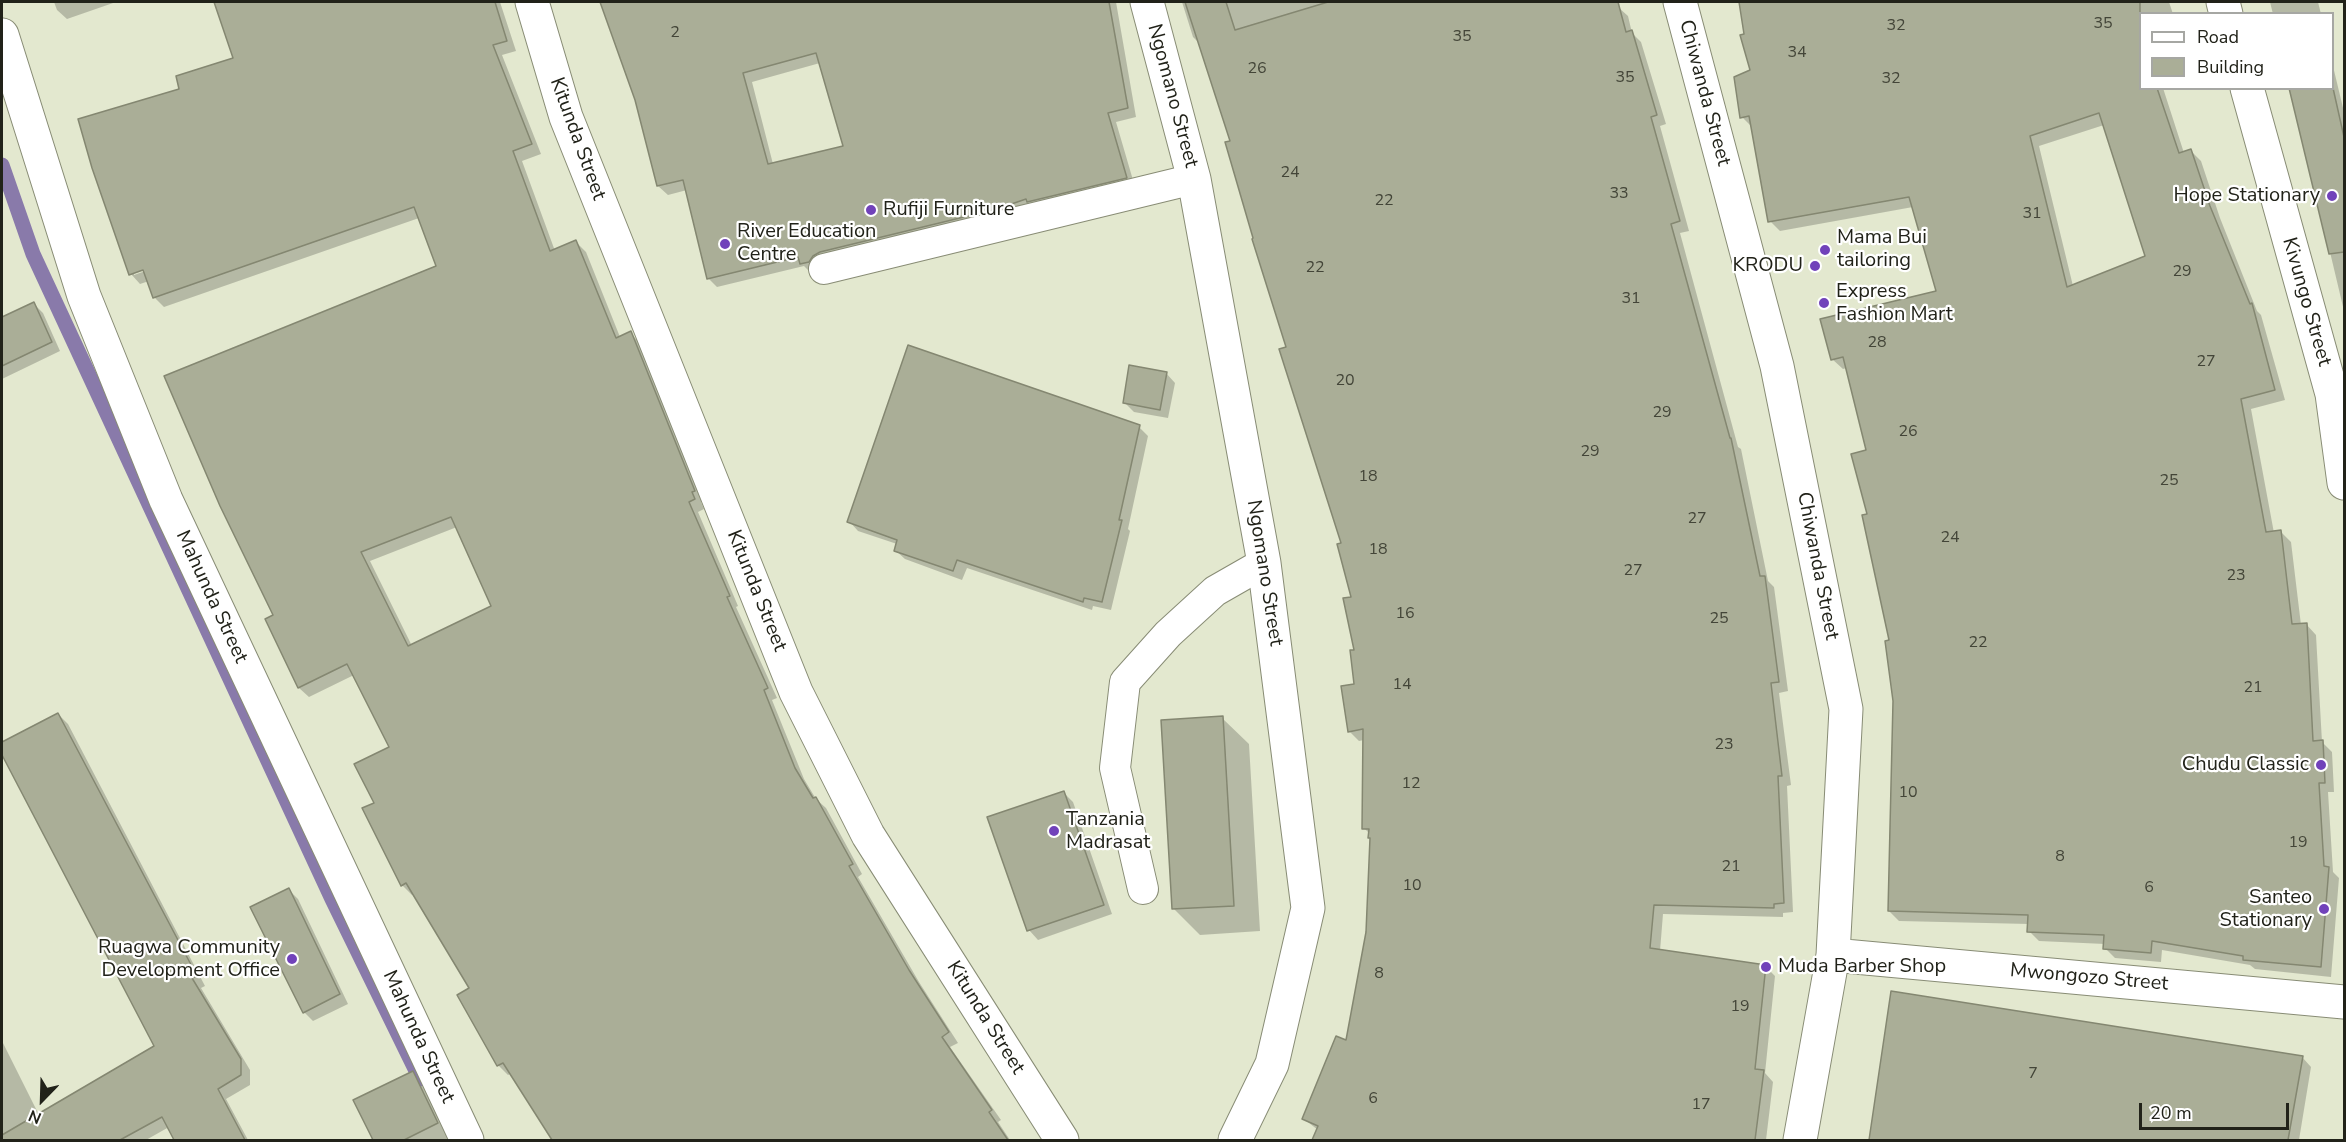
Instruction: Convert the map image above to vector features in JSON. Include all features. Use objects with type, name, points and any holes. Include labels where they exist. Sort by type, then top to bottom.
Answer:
[{"type":"street","name":"Kitunda Street","points":[[532,2],[566,117],[796,692],[868,835],[1062,1140]]},
{"type":"street","name":"Ngomano Street","points":[[1148,2],[1194,179],[1264,563],[1308,908],[1272,1064],[1235,1140]]},
{"type":"street","name":"Chiwanda Street","points":[[1680,2],[1777,366],[1846,709],[1833,955],[1800,1140]]},
{"type":"street","name":"Mahunda Street","points":[[2,35],[84,296],[166,500],[467,1140]]},
{"type":"street","name":"Kivungo Street","points":[[2248,90],[2332,394],[2344,483]]},
{"type":"street","name":"Mwongozo Street","points":[[1833,955],[2344,1002]]},
{"type":"lane","points":[[824,269],[1194,179]]},
{"type":"lane","points":[[1143,889],[1115,768],[1125,682],[1168,634],[1215,591],[1264,563]]},
{"type":"building","points":[[214,2],[495,2],[507,41],[493,45],[532,144],[513,151],[550,251],[576,240],[616,338],[631,331],[695,491],[692,492],[695,499],[689,502],[730,596],[727,597],[768,688],[764,690],[795,768],[813,798],[816,797],[853,864],[849,866],[909,970],[949,1032],[942,1037],[992,1110],[989,1112],[1008,1140],[552,1140],[503,1063],[497,1066],[457,995],[469,988],[406,883],[401,886],[362,808],[374,803],[354,764],[389,747],[347,664],[298,688],[265,619],[273,615],[220,506],[164,376],[436,266],[414,207],[153,298],[143,270],[129,275],[92,168],[78,119],[179,89],[176,76],[233,58]],"holes":[[[451,517],[491,606],[408,646],[361,552]]]},
{"type":"building","points":[[600,2],[1109,2],[1128,108],[1108,113],[1127,178],[1027,202],[1026,199],[997,209],[820,252],[809,262],[800,264],[798,257],[707,279],[683,180],[657,186],[635,100]],"holes":[[[816,53],[843,146],[768,164],[743,73]]]},
{"type":"building","points":[[1185,2],[1226,2],[1235,30],[1328,2],[1618,2],[1626,32],[1632,30],[1657,115],[1651,117],[1680,221],[1671,224],[1731,438],[1760,576],[1765,576],[1779,682],[1771,683],[1782,776],[1778,776],[1784,903],[1774,904],[1774,908],[1654,905],[1650,948],[1766,965],[1755,1069],[1764,1070],[1755,1140],[1312,1140],[1318,1126],[1302,1119],[1336,1036],[1346,1040],[1366,932],[1370,838],[1368,838],[1369,829],[1362,829],[1363,729],[1348,732],[1341,686],[1354,684],[1350,650],[1354,650],[1343,598],[1351,597],[1337,544],[1341,543],[1279,349],[1286,347],[1225,142],[1230,141]]},
{"type":"building","points":[[1739,2],[2140,2],[2139,90],[2158,90],[2179,153],[2191,149],[2210,206],[2250,304],[2252,303],[2275,390],[2241,399],[2266,532],[2281,530],[2292,624],[2307,623],[2313,741],[2323,740],[2325,783],[2319,783],[2324,866],[2329,867],[2321,967],[2243,960],[2243,956],[2152,941],[2151,953],[2103,949],[2104,935],[2027,932],[2028,915],[1888,911],[1893,701],[1885,641],[1889,640],[1862,515],[1867,514],[1851,454],[1866,450],[1843,357],[1831,360],[1820,319],[1936,291],[1909,197],[1768,222],[1749,116],[1740,118],[1734,77],[1750,70],[1740,35],[1744,34]],"holes":[[[2099,113],[2145,256],[2067,287],[2030,136]]]},
{"type":"building","points":[[2289,90],[2333,90],[2344,137],[2344,252],[2329,254]]},
{"type":"building","points":[[34,302],[52,342],[2,366],[2,317]]},
{"type":"building","points":[[908,345],[1140,425],[1119,520],[1122,520],[1102,602],[1084,598],[1083,602],[957,560],[953,571],[894,551],[897,540],[847,522]]},
{"type":"building","points":[[1129,365],[1167,372],[1160,410],[1123,403]]},
{"type":"building","points":[[58,713],[197,976],[192,978],[241,1059],[241,1075],[218,1089],[245,1140],[174,1140],[162,1117],[120,1140],[2,1140],[2,1135],[154,1046],[2,755],[2,742]]},
{"type":"building","points":[[1223,716],[1234,906],[1172,909],[1161,720]]},
{"type":"building","points":[[1064,791],[1104,905],[1027,931],[987,817]]},
{"type":"building","points":[[289,888],[340,994],[303,1013],[250,907]]},
{"type":"building","points":[[1891,991],[2303,1056],[2288,1140],[1869,1140]]},
{"type":"building","points":[[413,1071],[438,1123],[404,1140],[373,1140],[353,1100]]},
{"type":"waterway","points":[[2,165],[33,254],[332,899],[420,1079]]},
{"type":"place","name":"Hope Stationary","points":[[2332,196]]},
{"type":"place","name":"Rufiji Furniture","points":[[871,210]]},
{"type":"place","name":"River Education Centre","points":[[725,244]]},
{"type":"place","name":"Mama Bui tailoring","points":[[1825,250]]},
{"type":"place","name":"KRODU","points":[[1815,266]]},
{"type":"place","name":"Express Fashion Mart","points":[[1824,303]]},
{"type":"place","name":"Chudu Classic","points":[[2321,765]]},
{"type":"place","name":"Tanzania Madrasat","points":[[1054,831]]},
{"type":"place","name":"Santeo Stationary","points":[[2324,909]]},
{"type":"place","name":"Ruagwa Community Development Office","points":[[292,959]]},
{"type":"place","name":"Muda Barber Shop","points":[[1766,967]]}]
